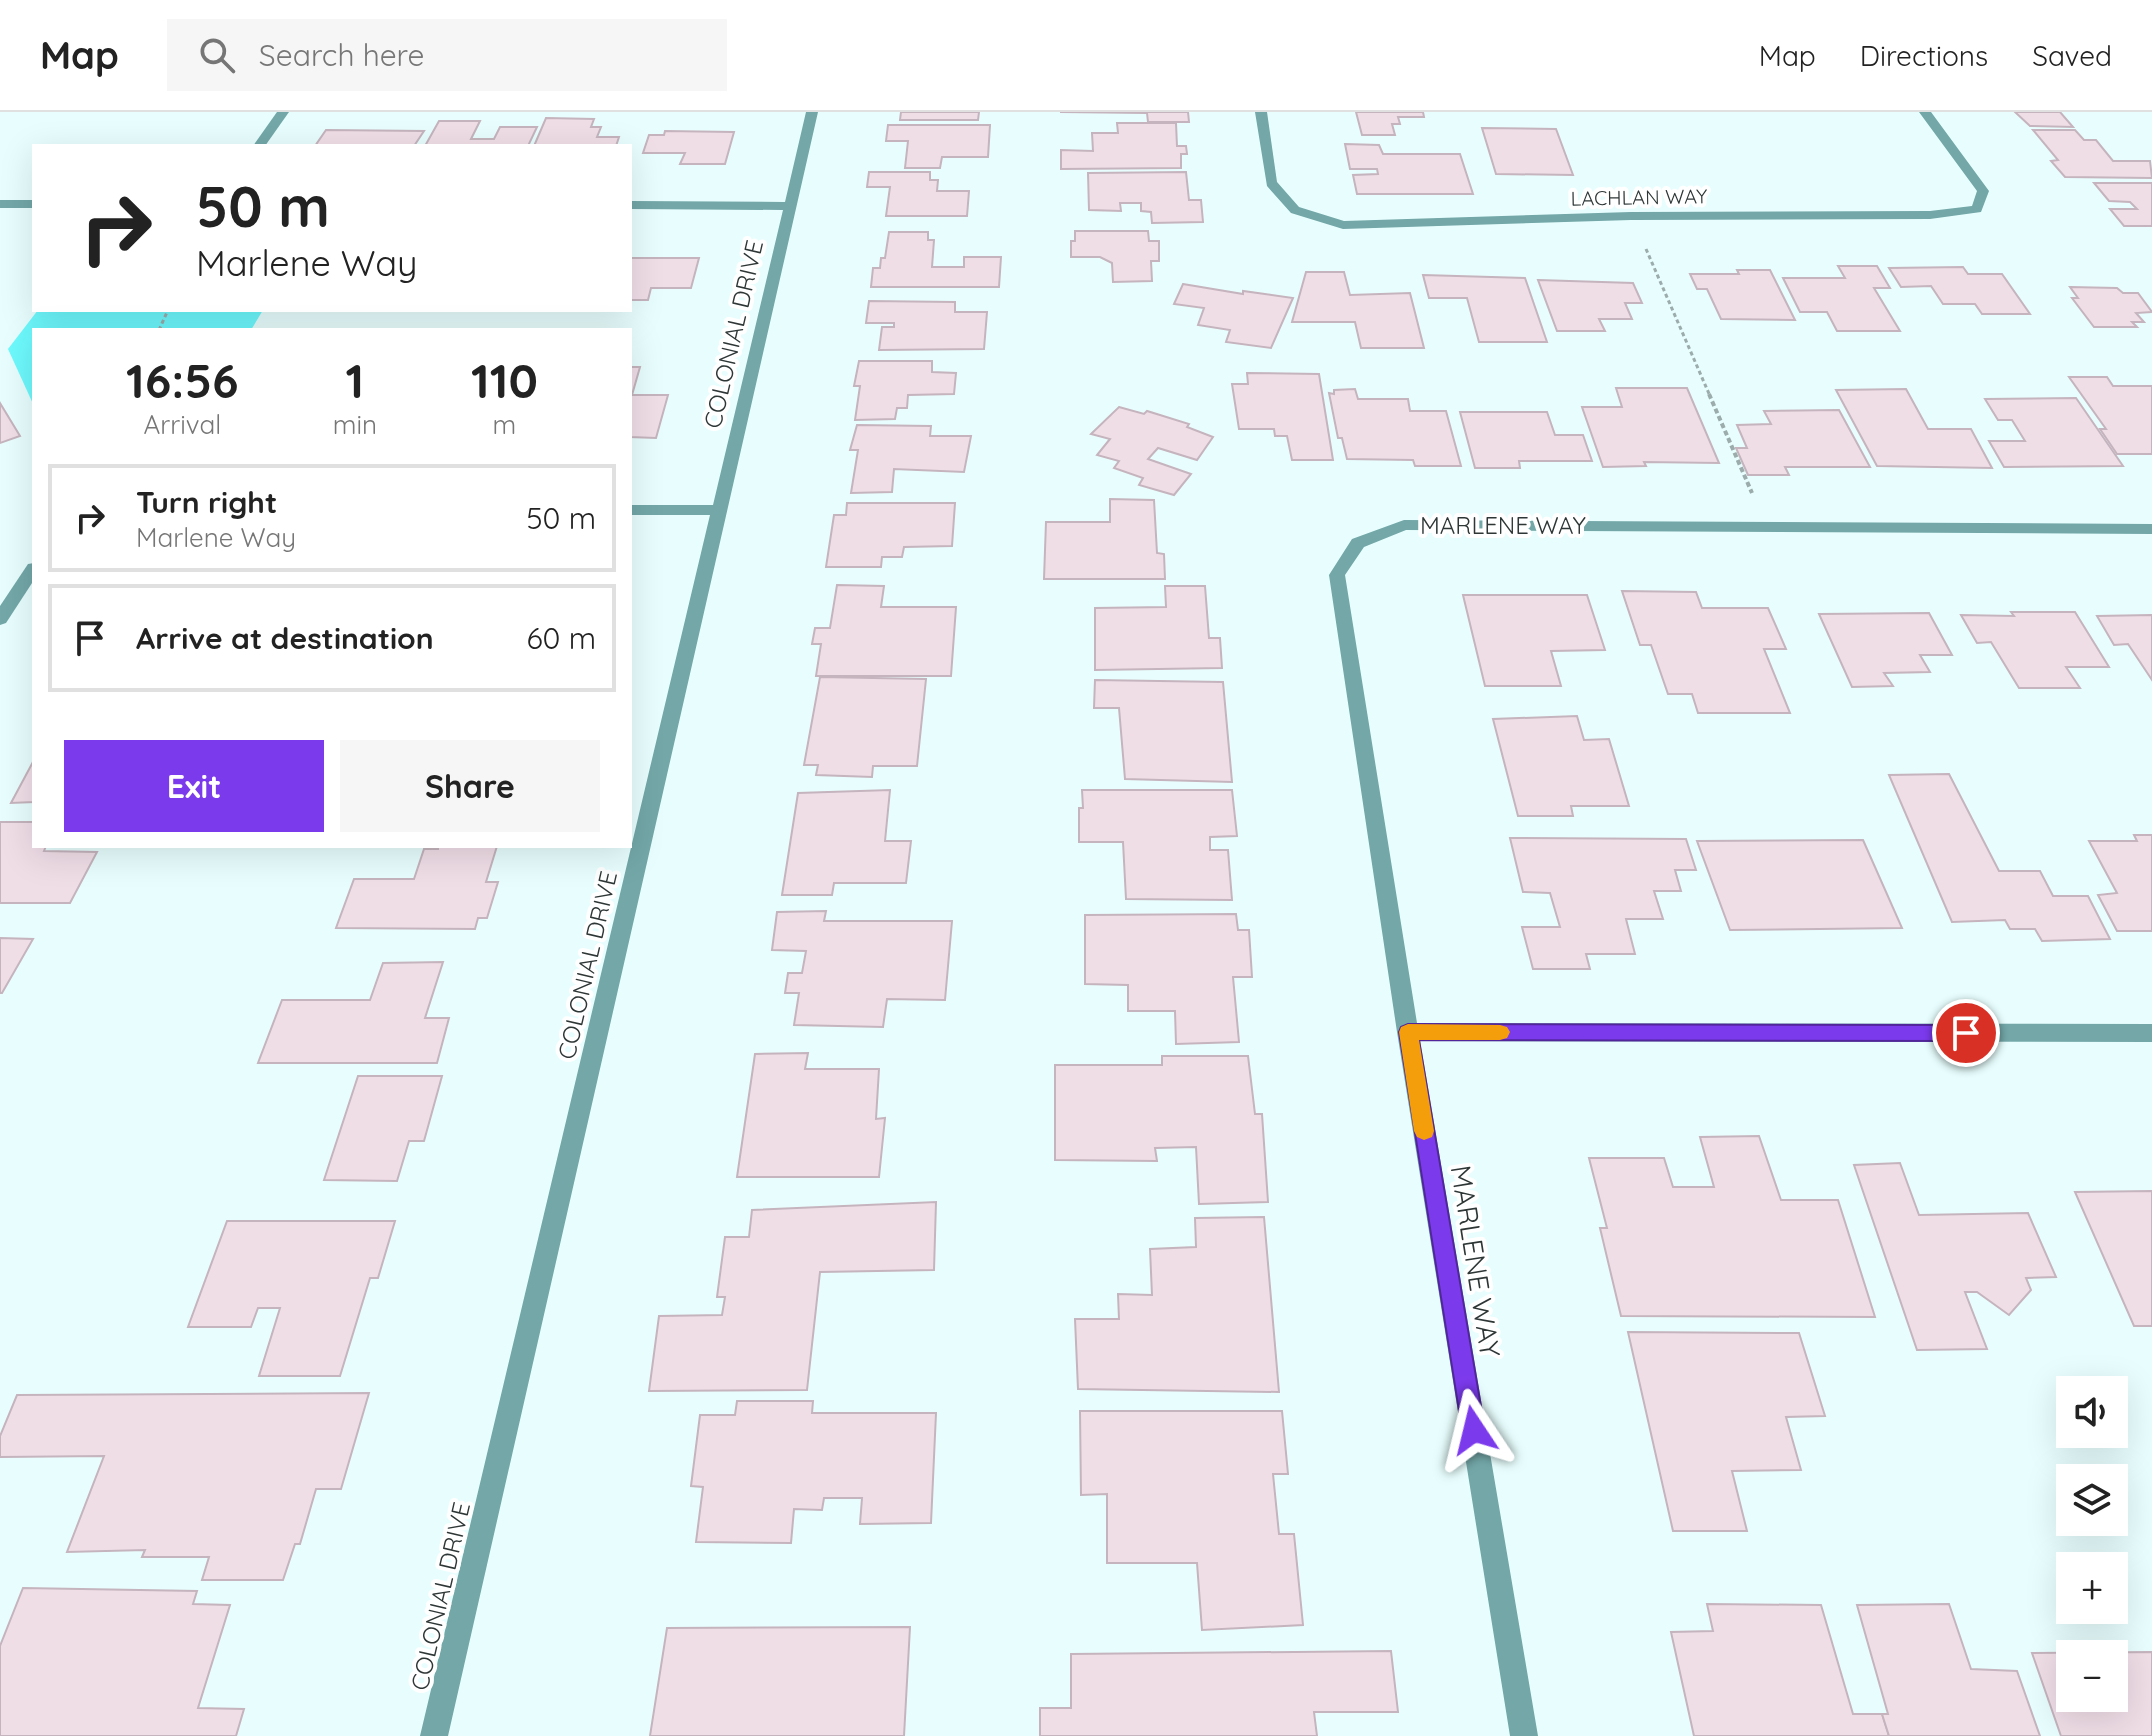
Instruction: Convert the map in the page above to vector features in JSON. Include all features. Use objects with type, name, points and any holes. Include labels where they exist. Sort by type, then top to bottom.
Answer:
[{"type":"street","points":[[260,144],[283,112]]},
{"type":"street","name":"COLONIAL DRIVE","points":[[434,1736],[812,112]]},
{"type":"street","name":"LACHLAN WAY","points":[[1261,112],[1271,183],[1295,210],[1343,225],[1631,216],[1930,215],[1977,209],[1983,191],[1925,112]]},
{"type":"street","points":[[0,204],[32,204]]},
{"type":"street","points":[[632,205],[788,206]]},
{"type":"street","points":[[632,510],[719,510]]},
{"type":"street","name":"MARLENE WAY","points":[[1524,1736],[1408,1032],[1337,575],[1358,543],[1404,525],[2152,529]]},
{"type":"street","points":[[0,619],[32,571]]},
{"type":"street","points":[[1408,1032],[2152,1033]]},
{"type":"path","points":[[1631,216],[1767,526]]},
{"type":"shaded area","points":[[36,312],[262,312],[252,328],[32,328],[32,402],[8,349]]},
{"type":"building","points":[[901,112],[979,112],[978,120],[900,120]]},
{"type":"building","points":[[1060,112],[1188,112],[1189,122],[1148,122],[1147,113]]},
{"type":"building","points":[[1356,112],[1423,112],[1424,117],[1398,117],[1400,124],[1392,124],[1395,135],[1362,135]]},
{"type":"building","points":[[2015,112],[2060,112],[2073,127],[2030,126]]},
{"type":"building","points":[[546,118],[594,119],[591,127],[601,127],[597,137],[619,137],[617,144],[535,144]]},
{"type":"building","points":[[439,121],[480,121],[471,139],[494,139],[500,127],[537,127],[529,144],[426,144]]},
{"type":"building","points":[[1117,123],[1176,123],[1177,146],[1186,146],[1187,154],[1181,154],[1181,168],[1061,169],[1061,150],[1093,151],[1092,133],[1118,133]]},
{"type":"building","points":[[888,125],[990,125],[988,157],[942,157],[940,168],[905,168],[908,141],[886,141]]},
{"type":"building","points":[[1482,128],[1556,129],[1573,175],[1496,174]]},
{"type":"building","points":[[326,130],[424,131],[415,144],[316,144]]},
{"type":"building","points":[[2033,130],[2075,130],[2084,140],[2096,140],[2113,161],[2150,161],[2152,178],[2065,177],[2051,161],[2058,160]]},
{"type":"building","points":[[665,131],[734,132],[725,164],[680,164],[685,153],[643,153],[649,135],[664,135]]},
{"type":"building","points":[[1345,144],[1379,145],[1383,154],[1460,154],[1473,194],[1357,194],[1353,175],[1378,174],[1377,169],[1350,169]]},
{"type":"building","points":[[869,172],[930,172],[930,180],[938,180],[937,191],[969,191],[967,216],[886,216],[890,187],[867,187]]},
{"type":"building","points":[[1186,172],[1189,200],[1201,200],[1203,222],[1152,223],[1151,212],[1141,211],[1141,203],[1120,203],[1121,211],[1089,210],[1088,173]]},
{"type":"building","points":[[2094,183],[2152,183],[2152,226],[2124,226],[2110,209],[2137,209],[2130,202],[2109,201]]},
{"type":"building","points":[[1075,231],[1148,231],[1149,241],[1159,241],[1159,261],[1151,261],[1152,281],[1113,282],[1112,263],[1100,257],[1071,257],[1071,241],[1075,241]]},
{"type":"building","points":[[889,232],[928,232],[928,240],[934,240],[932,267],[964,267],[964,257],[1001,257],[999,287],[871,287],[873,268],[880,268],[881,258],[885,258]]},
{"type":"building","points":[[632,258],[699,258],[691,288],[651,288],[648,300],[632,300]]},
{"type":"building","points":[[1838,266],[1877,266],[1890,288],[1874,288],[1900,331],[1837,331],[1827,312],[1800,312],[1783,278],[1845,278]]},
{"type":"building","points":[[1963,267],[1968,274],[2002,274],[2030,314],[1982,314],[1975,304],[1943,304],[1931,286],[1901,287],[1889,268]]},
{"type":"building","points":[[1737,270],[1770,270],[1795,320],[1721,319],[1707,289],[1697,289],[1690,274],[1739,274]]},
{"type":"building","points":[[1306,272],[1344,272],[1350,295],[1410,293],[1424,348],[1361,348],[1355,322],[1292,322]]},
{"type":"building","points":[[1423,275],[1525,278],[1547,342],[1479,342],[1467,298],[1429,298]]},
{"type":"building","points":[[1538,280],[1633,283],[1642,303],[1625,303],[1632,319],[1599,319],[1605,331],[1557,331]]},
{"type":"building","points":[[1183,284],[1293,298],[1271,348],[1226,342],[1230,330],[1198,325],[1204,308],[1174,304]]},
{"type":"building","points":[[2070,287],[2117,288],[2123,293],[2138,293],[2152,312],[2136,313],[2144,322],[2132,322],[2137,327],[2094,327],[2072,298],[2078,298]]},
{"type":"building","points":[[869,301],[955,302],[955,312],[987,312],[984,349],[879,350],[882,327],[894,327],[894,323],[866,323]]},
{"type":"building","points":[[859,361],[932,361],[932,372],[956,373],[954,394],[908,395],[907,408],[897,408],[895,419],[855,420],[860,386],[854,386]]},
{"type":"building","points":[[632,367],[640,367],[632,395]]},
{"type":"building","points":[[1247,373],[1319,374],[1333,460],[1292,460],[1287,436],[1275,436],[1274,429],[1239,429],[1232,384],[1248,384]]},
{"type":"building","points":[[2069,377],[2107,377],[2113,386],[2152,386],[2152,454],[2117,454],[2100,429],[2106,429]]},
{"type":"building","points":[[1616,388],[1687,388],[1719,463],[1644,462],[1646,466],[1603,467],[1582,407],[1622,407]]},
{"type":"building","points":[[1355,389],[1358,399],[1408,399],[1410,411],[1446,411],[1461,466],[1415,466],[1413,460],[1347,459],[1342,438],[1338,438],[1329,393]]},
{"type":"building","points":[[1906,389],[1928,429],[1971,429],[1992,468],[1877,466],[1836,390]]},
{"type":"building","points":[[632,395],[668,395],[656,438],[632,437]]},
{"type":"building","points":[[2076,398],[2123,466],[2004,467],[1989,441],[2025,441],[2012,420],[1998,420],[1985,399]]},
{"type":"building","points":[[0,403],[20,436],[0,443]]},
{"type":"building","points":[[1119,407],[1144,414],[1147,411],[1189,424],[1187,427],[1213,437],[1197,460],[1158,448],[1148,459],[1191,474],[1174,495],[1139,485],[1143,478],[1114,468],[1119,461],[1097,455],[1110,439],[1091,434]]},
{"type":"building","points":[[1839,410],[1870,467],[1785,467],[1789,475],[1748,475],[1736,448],[1747,448],[1737,425],[1771,424],[1764,411]]},
{"type":"building","points":[[1460,412],[1547,412],[1555,435],[1583,435],[1592,461],[1519,461],[1520,468],[1475,468]]},
{"type":"building","points":[[857,425],[931,426],[930,436],[971,436],[964,472],[894,469],[892,492],[851,493],[858,450],[850,450]]},
{"type":"building","points":[[1110,499],[1154,500],[1157,553],[1164,554],[1165,579],[1044,579],[1046,522],[1110,522]]},
{"type":"building","points":[[847,503],[955,503],[952,546],[904,547],[902,557],[882,557],[881,567],[826,567],[834,515],[846,515]]},
{"type":"building","points":[[837,585],[884,586],[881,607],[956,607],[951,676],[816,676],[821,644],[812,644],[815,628],[830,628]]},
{"type":"building","points":[[1165,586],[1205,586],[1209,638],[1220,638],[1222,668],[1095,670],[1095,608],[1166,607]]},
{"type":"building","points":[[1622,591],[1696,592],[1702,608],[1768,608],[1786,649],[1764,649],[1790,713],[1698,713],[1692,694],[1668,694],[1651,645],[1640,645]]},
{"type":"building","points":[[1463,595],[1587,595],[1605,650],[1551,651],[1561,686],[1485,686]]},
{"type":"building","points":[[2011,612],[2075,612],[2109,667],[2066,667],[2080,688],[2019,688],[1991,642],[1977,643],[1961,615],[2014,616]]},
{"type":"building","points":[[1929,613],[1952,655],[1920,655],[1930,672],[1884,673],[1893,686],[1852,687],[1819,614]]},
{"type":"building","points":[[2152,615],[2152,680],[2128,644],[2114,645],[2097,616]]},
{"type":"building","points":[[820,677],[926,679],[917,766],[873,766],[872,777],[816,775],[818,765],[804,765]]},
{"type":"building","points":[[1095,680],[1223,682],[1232,782],[1125,779],[1119,708],[1094,708]]},
{"type":"building","points":[[1577,716],[1584,740],[1609,739],[1629,806],[1571,806],[1573,816],[1518,816],[1493,719]]},
{"type":"building","points":[[32,764],[32,802],[11,803]]},
{"type":"building","points":[[1949,774],[1999,871],[2040,871],[2053,896],[2088,896],[2110,939],[2042,941],[2035,929],[2010,929],[2005,920],[1952,922],[1889,775]]},
{"type":"building","points":[[890,790],[885,841],[911,841],[906,883],[834,883],[832,895],[782,895],[798,793]]},
{"type":"building","points":[[1082,790],[1232,790],[1237,836],[1210,837],[1210,850],[1228,850],[1232,900],[1126,899],[1123,842],[1079,842]]},
{"type":"building","points":[[0,822],[32,822],[32,848],[97,852],[70,903],[0,903]]},
{"type":"building","points":[[2134,835],[2152,835],[2152,931],[2117,931],[2098,895],[2117,893],[2089,841],[2137,841]]},
{"type":"building","points":[[1510,838],[1686,839],[1696,870],[1675,870],[1681,891],[1654,891],[1663,919],[1626,919],[1635,954],[1586,954],[1590,969],[1533,969],[1522,927],[1560,927],[1550,893],[1523,892]]},
{"type":"building","points":[[1863,840],[1902,928],[1730,930],[1697,841]]},
{"type":"building","points":[[496,848],[486,882],[498,882],[487,918],[478,918],[475,929],[336,928],[354,879],[414,879],[424,849]]},
{"type":"building","points":[[826,911],[824,921],[952,921],[945,1000],[887,999],[883,1027],[794,1025],[799,993],[785,993],[788,973],[802,973],[806,951],[772,950],[777,912]]},
{"type":"building","points":[[1236,914],[1238,930],[1249,930],[1252,977],[1233,977],[1239,1042],[1176,1044],[1175,1011],[1128,1011],[1128,985],[1085,984],[1085,915]]},
{"type":"building","points":[[0,938],[33,939],[2,993],[0,993]]},
{"type":"building","points":[[443,962],[425,1018],[449,1018],[437,1063],[258,1063],[282,1000],[370,1000],[383,963]]},
{"type":"building","points":[[808,1053],[805,1069],[879,1069],[876,1119],[885,1118],[879,1177],[737,1177],[755,1054]]},
{"type":"building","points":[[1162,1056],[1248,1056],[1255,1114],[1262,1114],[1268,1202],[1199,1204],[1196,1147],[1155,1148],[1157,1161],[1055,1160],[1055,1065],[1162,1065]]},
{"type":"building","points":[[358,1076],[442,1076],[424,1141],[409,1141],[397,1181],[324,1180]]},
{"type":"building","points":[[1759,1136],[1781,1200],[1838,1200],[1875,1317],[1621,1316],[1600,1228],[1607,1228],[1589,1158],[1664,1158],[1673,1187],[1714,1187],[1700,1137]]},
{"type":"building","points":[[1900,1163],[1919,1215],[2028,1213],[2056,1277],[2026,1278],[2031,1290],[2009,1315],[1977,1292],[1965,1292],[1987,1349],[1917,1350],[1854,1165]]},
{"type":"building","points":[[2152,1191],[2152,1326],[2134,1326],[2075,1192]]},
{"type":"building","points":[[936,1202],[934,1270],[820,1272],[807,1390],[649,1391],[659,1316],[722,1315],[725,1297],[717,1297],[725,1237],[749,1237],[752,1210]]},
{"type":"building","points":[[1264,1217],[1279,1392],[1078,1389],[1075,1319],[1119,1319],[1118,1294],[1152,1295],[1150,1249],[1196,1247],[1195,1218]]},
{"type":"building","points":[[227,1221],[395,1221],[378,1278],[370,1278],[340,1376],[259,1376],[280,1308],[258,1308],[251,1327],[188,1327]]},
{"type":"building","points":[[1628,1332],[1799,1333],[1825,1416],[1786,1417],[1801,1470],[1732,1471],[1747,1531],[1673,1531]]},
{"type":"building","points":[[369,1393],[341,1489],[316,1489],[300,1544],[295,1544],[283,1580],[202,1580],[209,1557],[142,1557],[145,1550],[67,1552],[104,1456],[0,1457],[0,1436],[17,1395]]},
{"type":"building","points":[[737,1401],[813,1401],[812,1413],[936,1413],[931,1523],[860,1524],[862,1498],[824,1498],[822,1510],[794,1509],[791,1543],[696,1542],[703,1487],[691,1486],[700,1415],[735,1415]]},
{"type":"building","points":[[1080,1411],[1282,1411],[1288,1474],[1273,1474],[1279,1534],[1294,1534],[1303,1625],[1202,1630],[1197,1563],[1107,1563],[1107,1494],[1081,1495]]},
{"type":"building","points":[[23,1588],[197,1591],[193,1604],[230,1605],[198,1708],[244,1709],[236,1736],[0,1736],[0,1646]]},
{"type":"building","points":[[1707,1604],[1821,1605],[1853,1714],[1882,1714],[1889,1736],[1694,1736],[1671,1632],[1713,1631]]},
{"type":"building","points":[[1949,1604],[1971,1669],[2017,1671],[2040,1736],[1889,1736],[1882,1714],[1888,1714],[1857,1605]]},
{"type":"building","points":[[910,1627],[904,1736],[650,1736],[667,1628]]},
{"type":"building","points":[[1391,1651],[1398,1712],[1314,1712],[1317,1736],[1040,1736],[1040,1708],[1071,1708],[1071,1654]]},
{"type":"building","points":[[2128,1652],[2152,1652],[2152,1736],[2061,1736],[2032,1653],[2056,1653],[2056,1712],[2128,1712]]},
{"type":"slow traffic","points":[[1424,1131],[1408,1032],[1500,1032]]},
{"type":"route","points":[[1474,1430],[1408,1032],[1966,1033]]}]
